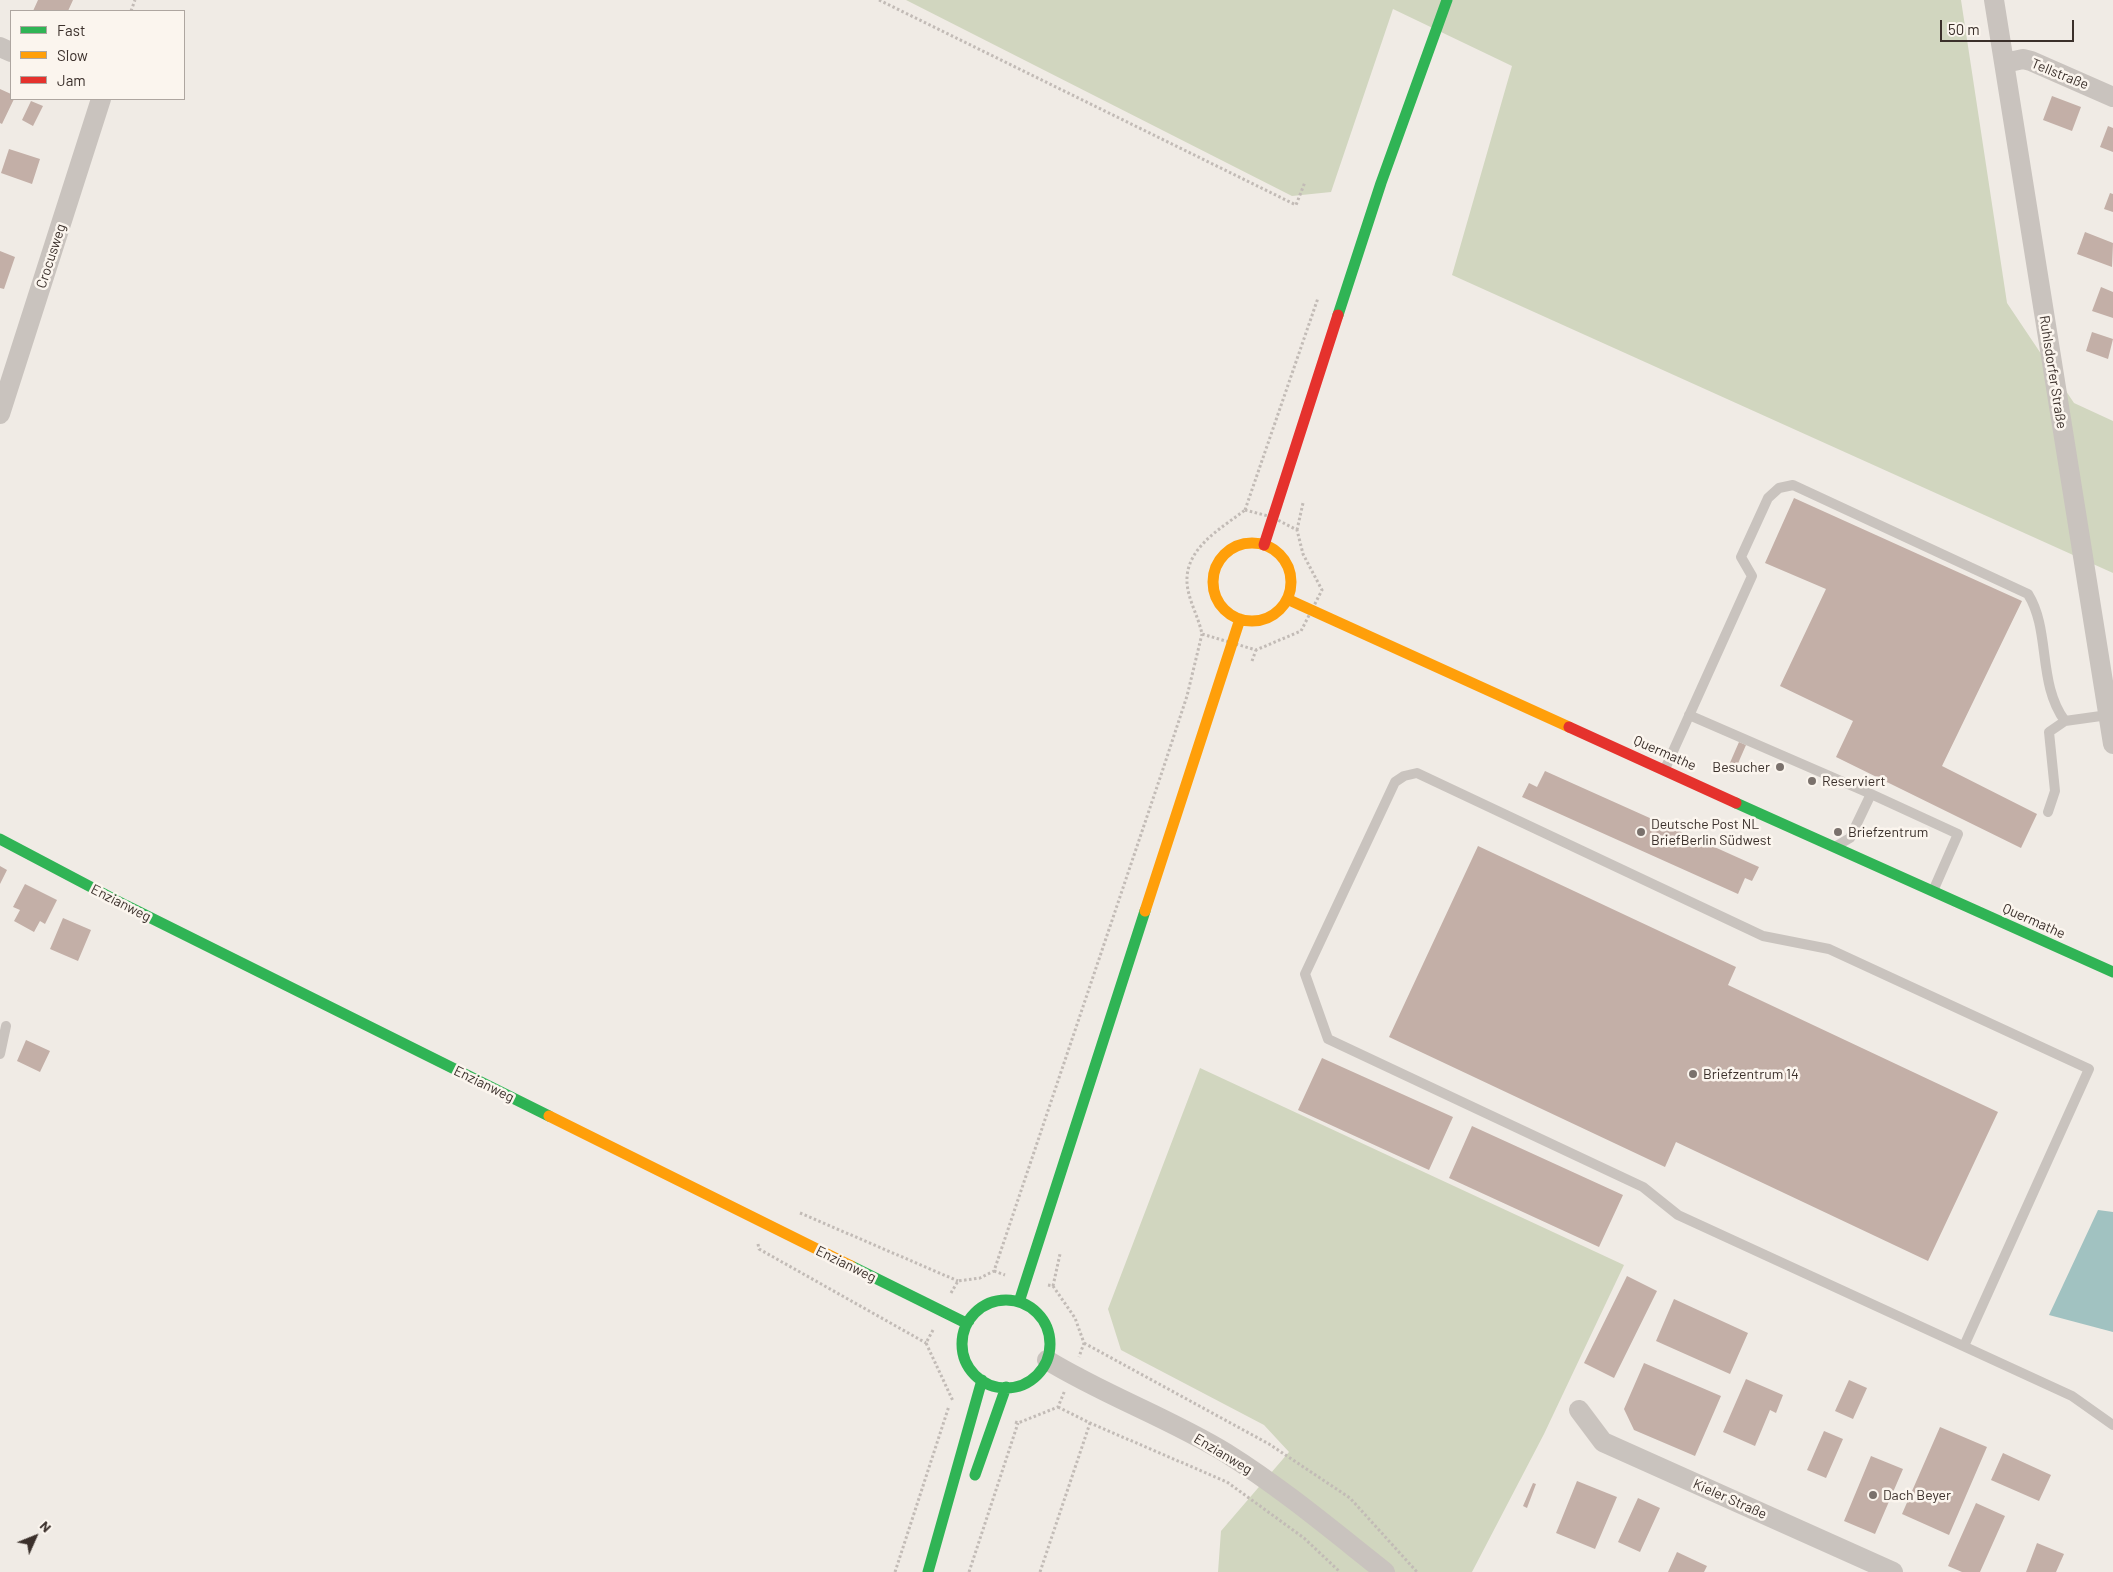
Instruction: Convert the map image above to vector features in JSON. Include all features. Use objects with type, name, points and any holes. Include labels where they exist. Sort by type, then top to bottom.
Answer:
[{"type":"main road","points":[[1264,545],[1381,183],[1448,0]]},
{"type":"main road","points":[[1250,543],[1264,545],[1276,551],[1285,560],[1290,573],[1291,586],[1287,599],[1281,608],[1267,618],[1251,621],[1240,619],[1228,613],[1219,603],[1214,590],[1213,577],[1217,564],[1226,553],[1237,546],[1250,543]]},
{"type":"main road","name":"Quermathe","points":[[1287,599],[2113,972]]},
{"type":"main road","points":[[1020,1302],[1240,619]]},
{"type":"main road","name":"Enzianweg","points":[[0,838],[125,905],[966,1323],[969,1321]]},
{"type":"main road","points":[[1005,1300],[1020,1302],[1030,1307],[1046,1325],[1050,1349],[1047,1360],[1031,1380],[1019,1386],[994,1386],[982,1380],[972,1371],[965,1360],[963,1340],[969,1321],[978,1310],[991,1302],[1005,1300]]},
{"type":"main road","points":[[928,1572],[976,1407],[982,1380]]},
{"type":"main road","points":[[971,1488],[995,1413],[1006,1387]]},
{"type":"street","name":"Ruhlsdorfer Straße","points":[[1994,0],[2113,744]]},
{"type":"street","name":"Tellstraße","points":[[2004,63],[2023,59],[2031,61],[2113,97]]},
{"type":"street","name":"Crocusweg","points":[[0,414],[102,100]]},
{"type":"street","name":"Enzianweg","points":[[1047,1360],[1072,1375],[1225,1453],[1293,1499],[1385,1572]]},
{"type":"street","name":"Kieler Straße","points":[[1579,1410],[1603,1442],[1892,1572]]},
{"type":"lane","points":[[1665,769],[1752,576],[1741,557],[1768,498],[1779,488],[1793,486],[2028,594],[2035,606],[2049,684],[2056,709],[2065,720]]},
{"type":"lane","points":[[1689,715],[1958,834],[1933,891]]},
{"type":"lane","points":[[2048,812],[2055,791],[2049,732],[2065,720],[2108,715]]},
{"type":"lane","points":[[1964,1346],[2089,1069],[1829,949],[1763,936],[1418,773],[1404,776],[1395,782],[1305,974],[1328,1039],[1644,1187],[1678,1215],[2072,1396],[2113,1425]]},
{"type":"lane","points":[[1835,847],[1850,838],[1871,794]]},
{"type":"lane","points":[[0,1054],[6,1026]]},
{"type":"path","points":[[879,0],[1296,205],[1305,182]]},
{"type":"path","points":[[793,1210],[958,1281],[980,1278],[994,1270],[1187,696],[1202,634],[1188,589],[1189,565],[1203,542],[1245,510],[1272,517],[1297,530],[1303,554],[1322,590],[1301,631],[1256,650],[1202,634]]},
{"type":"path","points":[[748,1215],[759,1248],[926,1343],[951,1400],[894,1572]]},
{"type":"path","points":[[994,1270],[1009,1277],[1027,1279],[1053,1286],[1075,1318],[1084,1344],[1058,1407],[1018,1423],[995,1413]]},
{"type":"path","points":[[926,1343],[958,1281]]},
{"type":"path","points":[[1084,1344],[1269,1444],[1350,1498],[1417,1572]]},
{"type":"path","points":[[951,1400],[976,1407]]},
{"type":"path","points":[[1058,1407],[1090,1423],[1227,1482],[1304,1538],[1340,1572]]},
{"type":"path","points":[[969,1572],[1018,1423]]},
{"type":"path","points":[[1040,1572],[1090,1423]]},
{"type":"green space","points":[[906,0],[1961,0],[2007,303],[2074,403],[2113,421],[2113,573],[1452,275],[1512,66],[1393,9],[1331,192],[1292,196]]},
{"type":"green space","points":[[1200,1068],[1624,1265],[1544,1434],[1472,1572],[1218,1572],[1221,1531],[1289,1452],[1264,1425],[1121,1350],[1108,1309]]},
{"type":"water","points":[[2098,1210],[2113,1212],[2113,1332],[2049,1315]]},
{"type":"building","points":[[38,0],[73,0],[68,10],[33,10]]},
{"type":"building","points":[[0,89],[10,94],[10,100],[14,100],[2,124],[0,123]]},
{"type":"building","points":[[2052,96],[2081,107],[2072,131],[2043,120]]},
{"type":"building","points":[[31,101],[43,106],[33,126],[22,120]]},
{"type":"building","points":[[2108,126],[2113,128],[2113,152],[2100,147]]},
{"type":"building","points":[[9,149],[40,159],[32,184],[1,173]]},
{"type":"building","points":[[2110,193],[2113,194],[2113,212],[2104,209]]},
{"type":"building","points":[[2085,232],[2113,243],[2112,267],[2077,254]]},
{"type":"building","points":[[0,251],[15,257],[4,289],[0,288]]},
{"type":"building","points":[[2101,287],[2113,292],[2113,318],[2092,311]]},
{"type":"building","points":[[2092,332],[2113,339],[2108,359],[2086,351]]},
{"type":"building","points":[[1794,498],[2022,601],[1942,766],[2037,814],[2021,848],[1836,757],[1853,721],[1780,686],[1826,589],[1765,563]]},
{"type":"building","points":[[1739,742],[1746,745],[1736,768],[1729,765]]},
{"type":"building","name":"Deutsche Post NL BriefBerlin Südwest","points":[[1545,771],[1759,867],[1752,881],[1745,878],[1738,894],[1522,797],[1529,783],[1537,787]]},
{"type":"building","name":"Briefzentrum 14","points":[[1478,846],[1736,967],[1728,985],[1998,1112],[1928,1261],[1676,1142],[1665,1167],[1389,1037]]},
{"type":"building","points":[[0,866],[7,870],[0,884]]},
{"type":"building","points":[[25,884],[57,900],[45,924],[40,921],[34,932],[14,921],[20,910],[13,907]]},
{"type":"building","points":[[63,918],[91,930],[78,961],[50,949]]},
{"type":"building","points":[[26,1040],[50,1051],[40,1072],[17,1061]]},
{"type":"building","points":[[1322,1058],[1453,1117],[1429,1170],[1298,1110]]},
{"type":"building","points":[[1472,1126],[1623,1195],[1599,1247],[1449,1178]]},
{"type":"building","points":[[1627,1276],[1657,1291],[1614,1378],[1584,1363]]},
{"type":"building","points":[[1674,1299],[1748,1333],[1730,1374],[1656,1341]]},
{"type":"building","points":[[1644,1363],[1721,1396],[1695,1456],[1634,1430],[1624,1409]]},
{"type":"building","points":[[1746,1379],[1783,1395],[1776,1413],[1770,1410],[1755,1446],[1723,1432]]},
{"type":"building","points":[[1849,1380],[1867,1388],[1853,1419],[1835,1411]]},
{"type":"building","points":[[1940,1427],[1987,1447],[1949,1535],[1902,1514]]},
{"type":"building","points":[[1824,1431],[1843,1439],[1826,1478],[1807,1470]]},
{"type":"building","points":[[2003,1453],[2051,1475],[2039,1501],[1991,1480]]},
{"type":"building","name":"Dach Beyer","points":[[1871,1456],[1903,1469],[1875,1534],[1844,1521]]},
{"type":"building","points":[[1577,1481],[1617,1497],[1595,1549],[1556,1533]]},
{"type":"building","points":[[1533,1483],[1536,1484],[1527,1508],[1523,1506]]},
{"type":"building","points":[[1638,1498],[1660,1508],[1640,1552],[1618,1542]]},
{"type":"building","points":[[1976,1503],[2005,1516],[1980,1572],[1962,1572],[1948,1566]]},
{"type":"building","points":[[2037,1543],[2064,1554],[2056,1572],[2026,1572]]},
{"type":"building","points":[[1677,1552],[1707,1566],[1704,1572],[1668,1572]]},
{"type":"traffic: fast","points":[[1338,315],[1381,183],[1447,0]]},
{"type":"traffic: fast","points":[[1736,803],[2113,972]]},
{"type":"traffic: fast","points":[[0,839],[125,905],[549,1116]]},
{"type":"traffic: fast","points":[[1019,1302],[1145,911]]},
{"type":"traffic: fast","points":[[851,1266],[966,1323],[969,1321]]},
{"type":"traffic: fast","points":[[1006,1300],[1023,1304],[1037,1313],[1046,1327],[1050,1344],[1046,1361],[1037,1375],[1023,1384],[1006,1388],[989,1384],[975,1375],[966,1361],[962,1344],[966,1327],[975,1313],[989,1304],[1006,1300]]},
{"type":"traffic: fast","points":[[928,1572],[982,1380]]},
{"type":"traffic: fast","points":[[975,1475],[1006,1387]]},
{"type":"traffic: slow","points":[[1252,543],[1267,546],[1279,555],[1288,567],[1291,582],[1288,597],[1279,609],[1267,618],[1252,621],[1237,618],[1225,609],[1216,597],[1213,582],[1216,567],[1225,555],[1237,546],[1252,543]]},
{"type":"traffic: slow","points":[[1287,599],[1569,727]]},
{"type":"traffic: slow","points":[[1145,911],[1240,619]]},
{"type":"traffic: slow","points":[[549,1116],[851,1266]]},
{"type":"traffic: jam","points":[[1264,545],[1338,315]]},
{"type":"traffic: jam","points":[[1569,727],[1736,803]]},
{"type":"place","name":"Besucher","points":[[1780,767]]},
{"type":"place","name":"Reserviert","points":[[1812,781]]},
{"type":"place","name":"Deutsche Post NL BriefBerlin Südwest","points":[[1641,832]]},
{"type":"place","name":"Briefzentrum","points":[[1838,832]]},
{"type":"place","name":"Briefzentrum 14","points":[[1693,1074]]},
{"type":"place","name":"Dach Beyer","points":[[1873,1495]]}]
